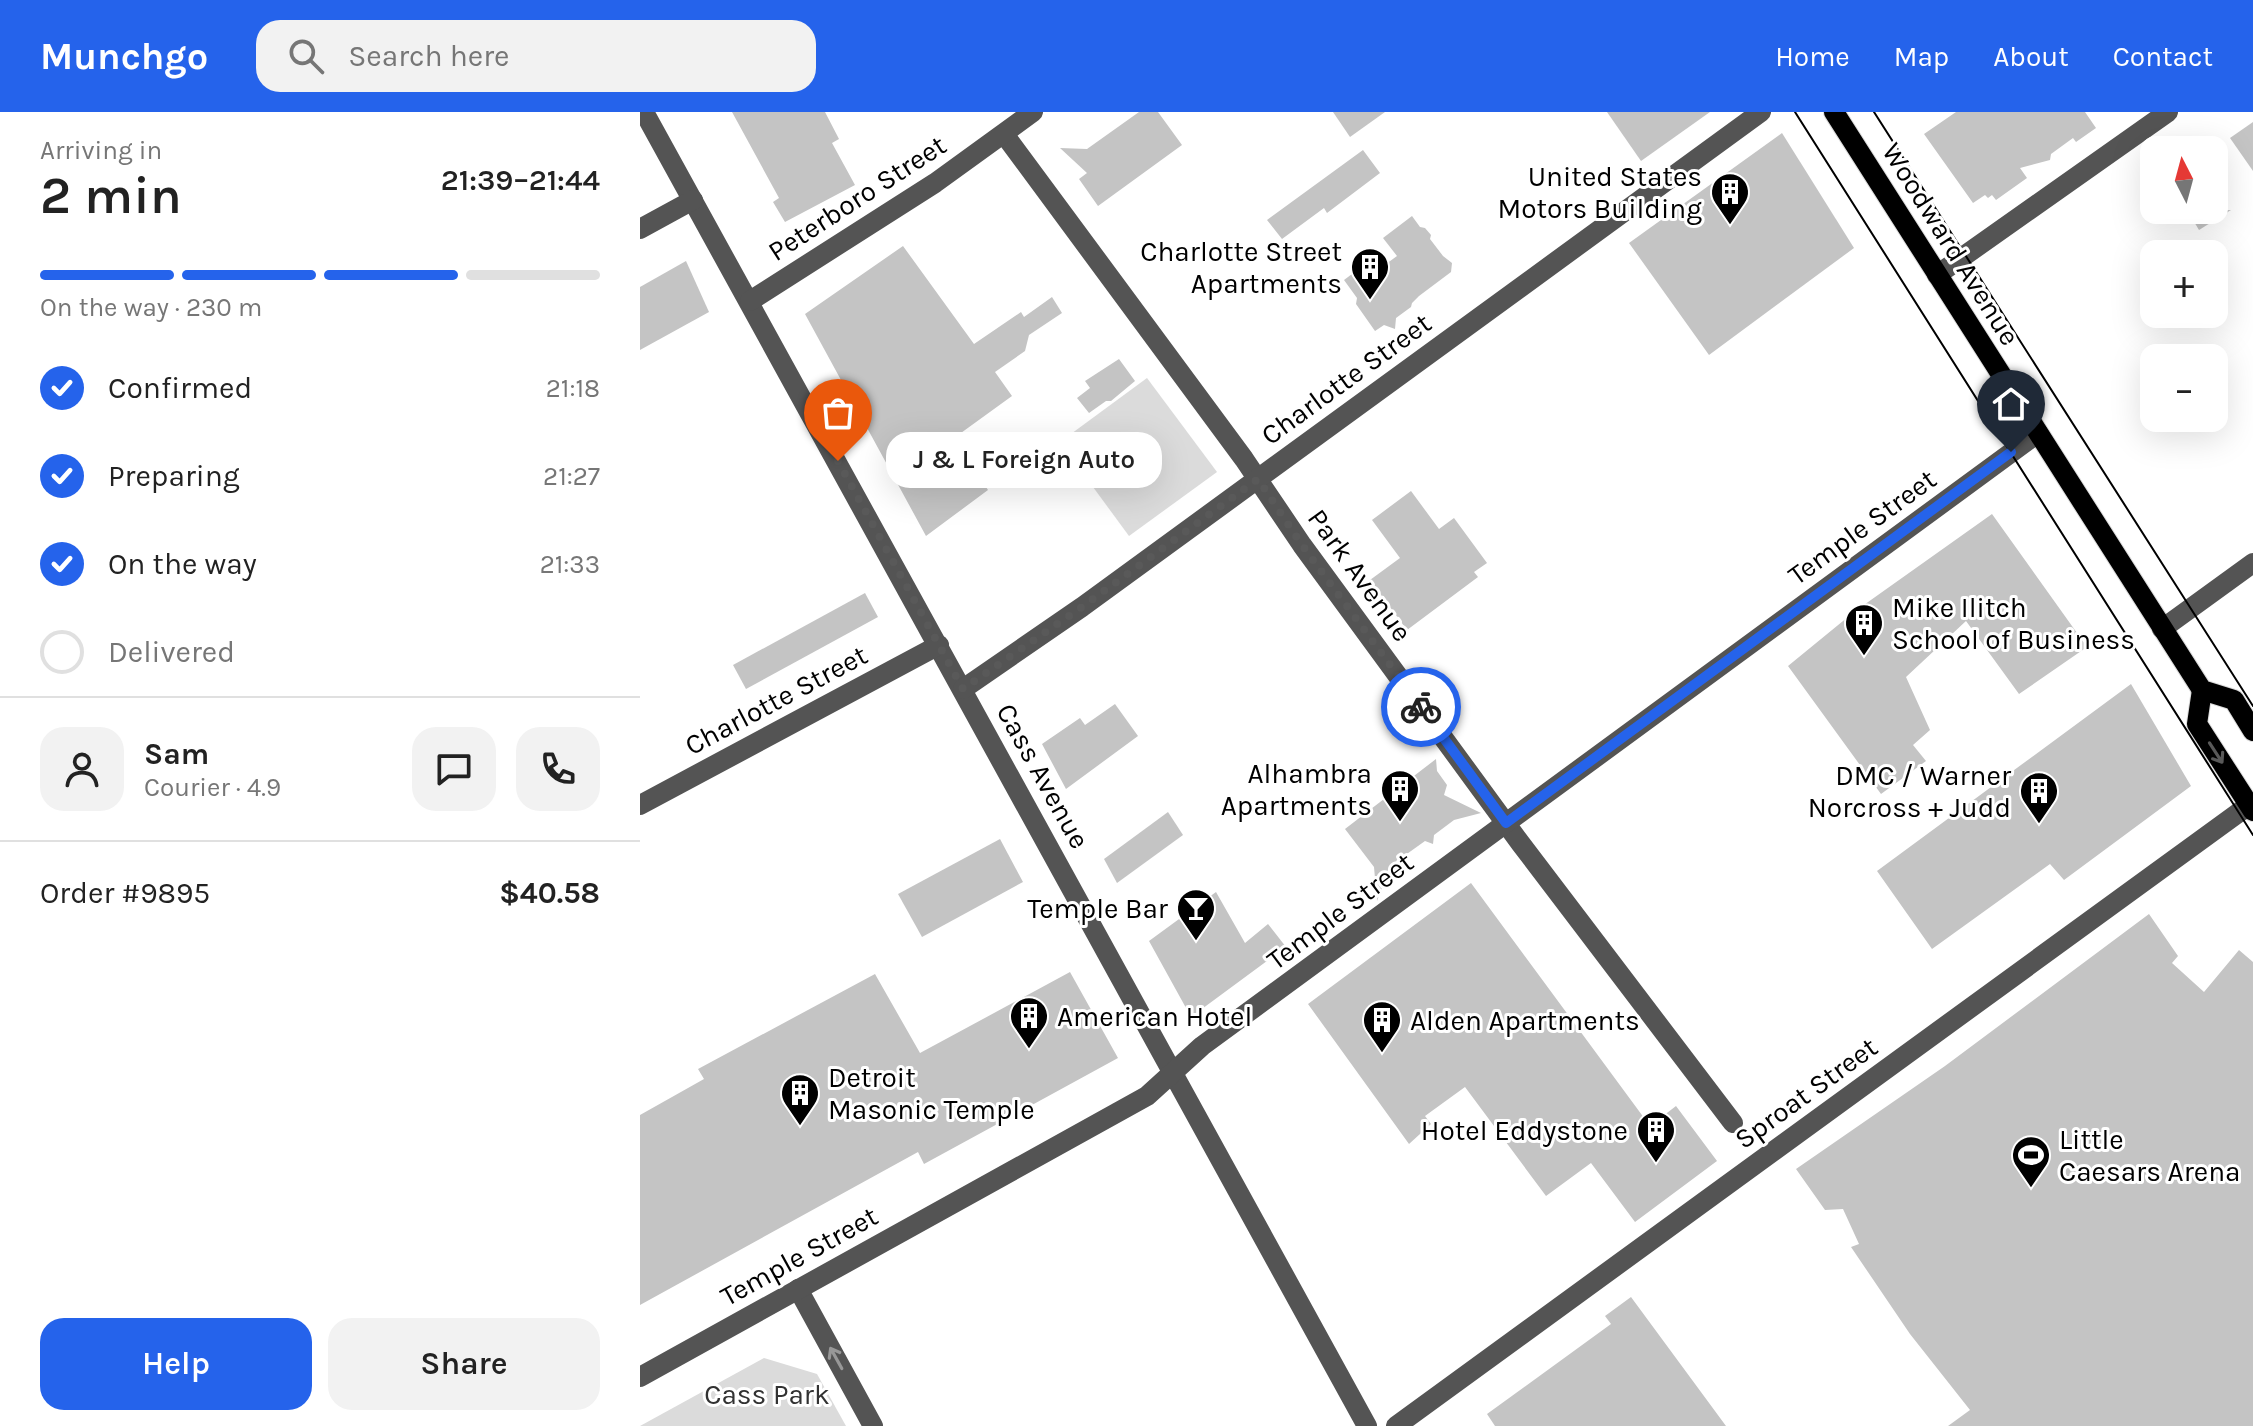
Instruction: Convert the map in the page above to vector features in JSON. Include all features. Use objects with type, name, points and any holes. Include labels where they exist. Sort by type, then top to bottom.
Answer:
[{"type":"main road","name":"Woodward Avenue","points":[[1834,112],[2202,690]]},
{"type":"main road","points":[[2251,808],[2197,724],[2202,690],[2234,700],[2253,731]]},
{"type":"street","name":"Cass Avenue","points":[[644,112],[1367,1426]]},
{"type":"street","name":"Peterboro Street","points":[[750,301],[935,183],[1033,112]]},
{"type":"street","name":"Charlotte Street","points":[[963,689],[1082,607],[1761,112]]},
{"type":"street","points":[[1937,275],[2168,112]]},
{"type":"street","name":"Park Avenue","points":[[1004,134],[1506,823],[1733,1123]]},
{"type":"street","points":[[640,229],[693,200]]},
{"type":"street","name":"Temple Street","points":[[640,1377],[1147,1096],[1202,1046],[2038,433]]},
{"type":"street","points":[[2162,629],[2253,563]]},
{"type":"street","name":"Charlotte Street","points":[[640,805],[939,645]]},
{"type":"street","name":"Sproat Street","points":[[1396,1426],[2251,808]]},
{"type":"street","points":[[798,1289],[873,1426]]},
{"type":"green space","points":[[1147,378],[1217,472],[1129,536],[1060,442]]},
{"type":"green space","name":"Cass Park","points":[[764,1358],[817,1374],[846,1426],[640,1426]]},
{"type":"building","points":[[732,112],[825,112],[839,139],[832,143],[855,185],[785,222],[773,202],[779,198]]},
{"type":"building","points":[[1139,112],[1158,112],[1182,145],[1098,206],[1079,179],[1087,173],[1060,148],[1087,149]]},
{"type":"building","points":[[1333,112],[1385,112],[1350,137]]},
{"type":"building","points":[[1607,112],[1710,112],[1641,161]]},
{"type":"building","points":[[1956,112],[2085,112],[2096,128],[2076,142],[2073,138],[2051,154],[2050,160],[2020,168],[2027,178],[1996,200],[1992,195],[1988,198],[1985,195],[1973,203],[1924,134]]},
{"type":"building","points":[[2253,122],[2253,171],[2230,138]]},
{"type":"building","name":"United States Motors Building","points":[[1782,133],[1854,248],[1709,355],[1629,243]]},
{"type":"building","points":[[1363,150],[1380,173],[1327,213],[1324,208],[1282,239],[1267,220]]},
{"type":"building","points":[[1412,216],[1452,263],[1451,272],[1396,318],[1395,329],[1384,325],[1375,331],[1344,280],[1360,268],[1367,278],[1397,256],[1383,238]]},
{"type":"building","points":[[903,246],[974,344],[1021,312],[1024,317],[1052,297],[1062,313],[1029,335],[1025,351],[995,372],[1012,396],[954,438],[988,490],[926,536],[805,314]]},
{"type":"building","points":[[686,261],[709,312],[640,350],[640,287]]},
{"type":"building","points":[[1119,359],[1135,381],[1111,401],[1089,413],[1077,398],[1090,388],[1085,381]]},
{"type":"building","points":[[1411,491],[1439,529],[1454,518],[1487,563],[1474,572],[1478,577],[1407,630],[1370,580],[1400,558],[1372,520]]},
{"type":"building","name":"Mike Ilitch School of Business","points":[[1992,514],[2087,647],[2019,694],[1966,621],[1906,677],[1930,730],[1913,745],[1926,761],[1881,794],[1788,666],[1854,612]]},
{"type":"building","points":[[865,593],[878,617],[746,689],[733,665]]},
{"type":"building","name":"DMC / Warner Norcross + Judd","points":[[2131,684],[2191,786],[2064,880],[2050,864],[1932,949],[1877,871]]},
{"type":"building","points":[[1115,704],[1138,736],[1066,789],[1042,744],[1080,718],[1085,725]]},
{"type":"building","name":"Alhambra Apartments","points":[[1436,759],[1437,771],[1447,785],[1444,795],[1481,813],[1454,820],[1434,835],[1433,844],[1425,841],[1390,866],[1377,901],[1374,867],[1345,829]]},
{"type":"building","points":[[1168,812],[1183,835],[1117,883],[1104,859]]},
{"type":"building","points":[[1000,839],[1023,882],[922,937],[898,894]]},
{"type":"building","points":[[1471,883],[1650,1126],[1676,1106],[1717,1161],[1635,1222],[1591,1163],[1546,1196],[1465,1087],[1425,1116],[1431,1124],[1409,1144],[1308,1004]]},
{"type":"building","points":[[1216,892],[1245,943],[1268,924],[1286,947],[1191,1017],[1149,941]]},
{"type":"building","name":"Little Caesars Arena","points":[[2149,914],[2178,956],[2172,963],[2204,992],[2239,950],[2253,962],[2253,1426],[1948,1426],[1970,1410],[1910,1334],[1851,1247],[1859,1244],[1843,1209],[1825,1210],[1796,1169],[1945,1066]]},
{"type":"building","name":"Detroit Masonic Temple","points":[[1070,972],[1118,1058],[924,1164],[918,1152],[640,1305],[640,1115],[704,1079],[698,1069],[875,974],[920,1053]]},
{"type":"building","points":[[1631,1297],[1726,1426],[1495,1426],[1487,1414],[1611,1324],[1605,1316]]},
{"type":"tram line","points":[[1795,112],[2253,835]]},
{"type":"tram line","points":[[1874,112],[2253,706]]},
{"type":"way so far","points":[[838,461],[963,689],[1258,479],[1302,545],[1421,707]]},
{"type":"place","name":"United States Motors Building","points":[[1730,226]]},
{"type":"place","name":"Charlotte Street Apartments","points":[[1370,301]]},
{"type":"place","name":"J & L Foreign Auto","points":[[838,461]]},
{"type":"place","name":"Mike Ilitch School of Business","points":[[1864,657]]},
{"type":"place","name":"Alhambra Apartments","points":[[1400,823]]},
{"type":"place","name":"DMC / Warner Norcross + Judd","points":[[2039,825]]},
{"type":"place","name":"Temple Bar","points":[[1196,942]]},
{"type":"place","name":"American Hotel","points":[[1029,1050]]},
{"type":"place","name":"Alden Apartments","points":[[1382,1054]]},
{"type":"place","name":"Detroit Masonic Temple","points":[[800,1127]]},
{"type":"place","name":"Hotel Eddystone","points":[[1656,1164]]},
{"type":"place","name":"Little Caesars Arena","points":[[2031,1189]]},
{"type":"route","points":[[1421,707],[1506,823],[2011,452]]}]
